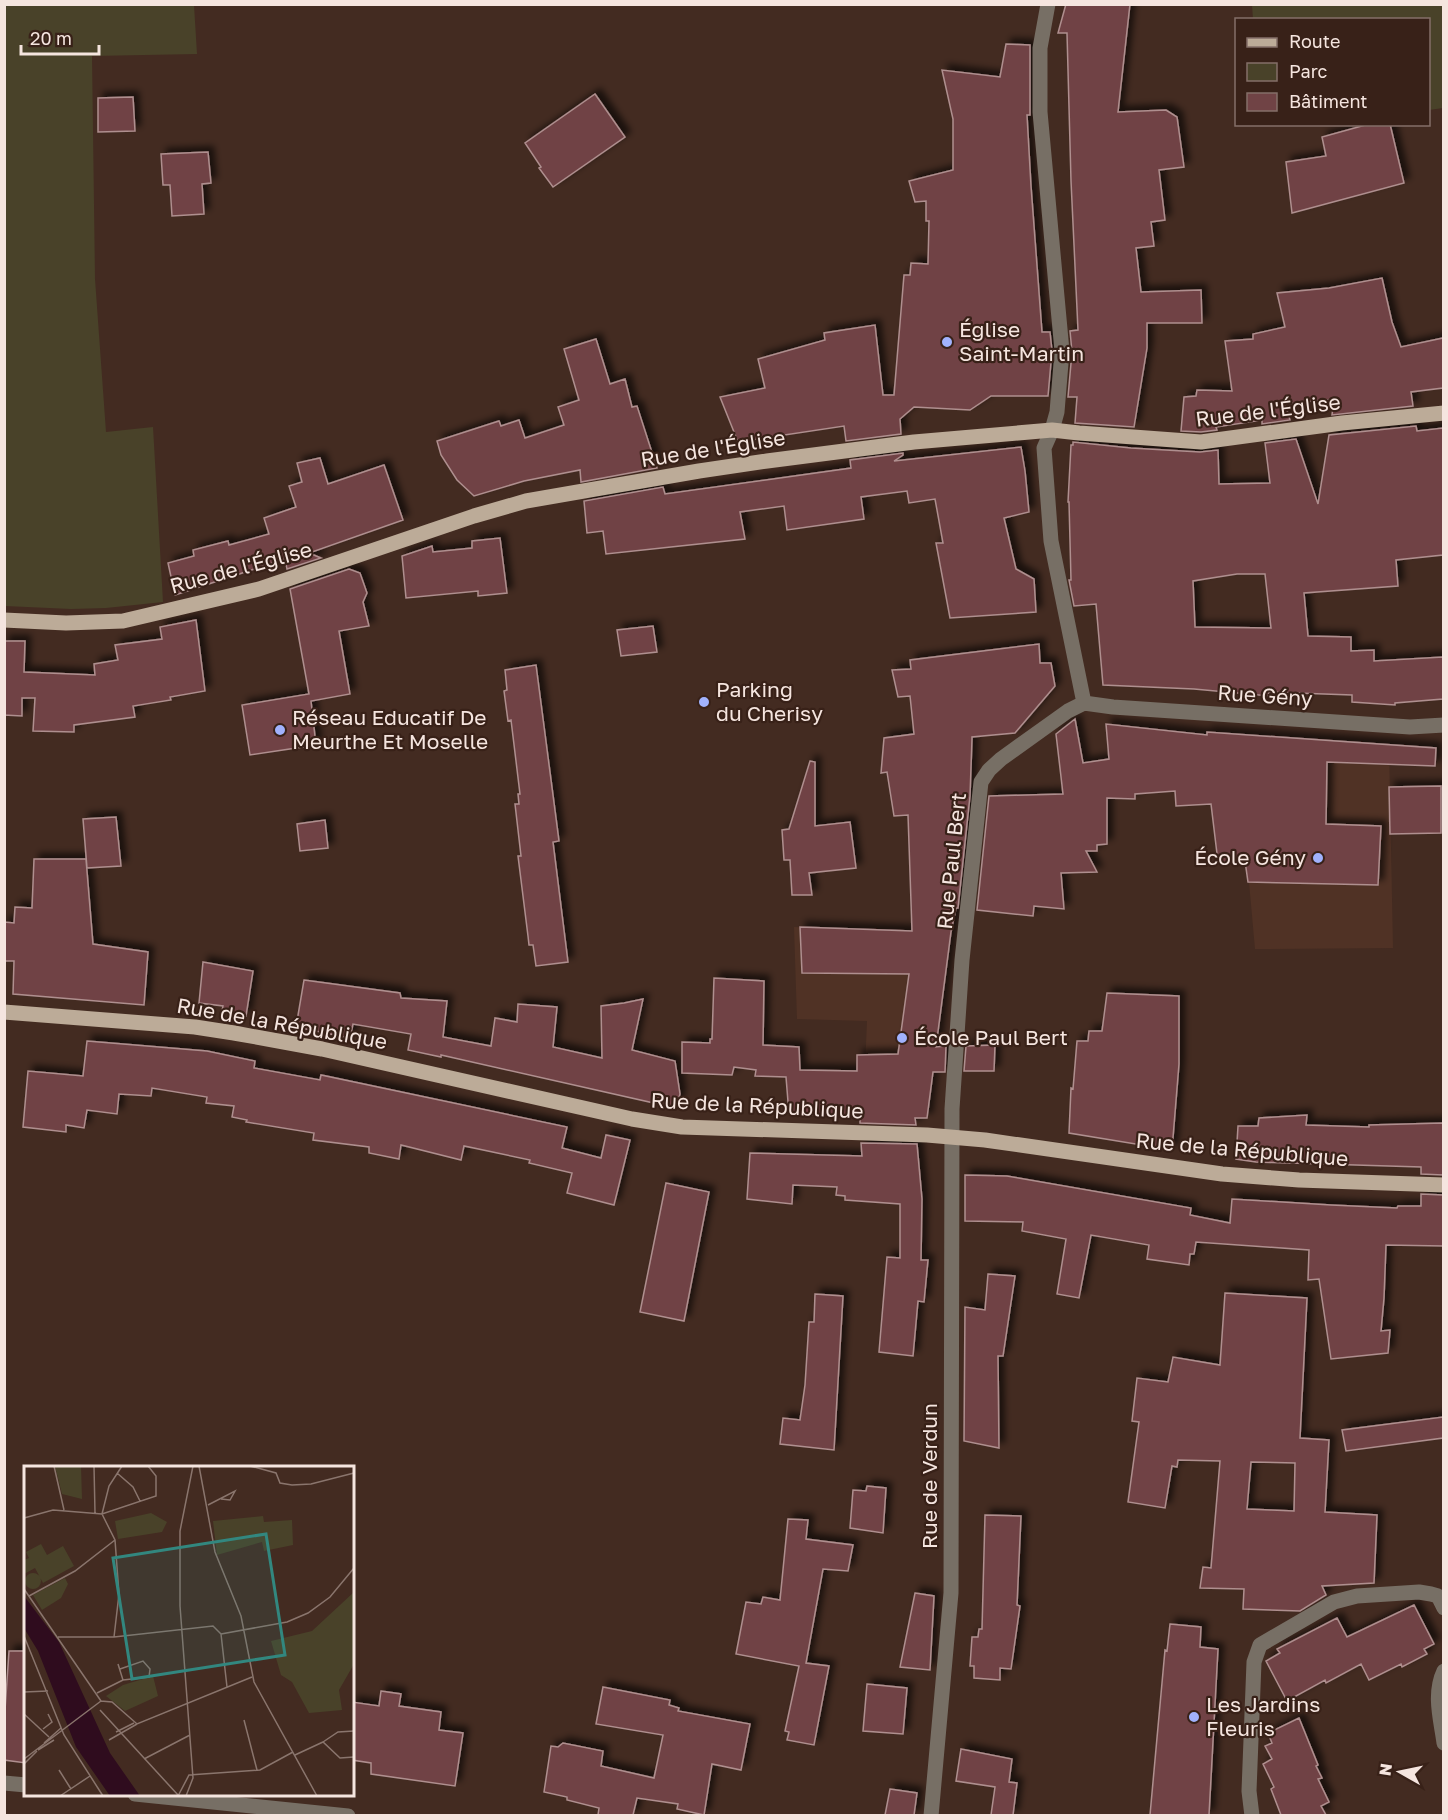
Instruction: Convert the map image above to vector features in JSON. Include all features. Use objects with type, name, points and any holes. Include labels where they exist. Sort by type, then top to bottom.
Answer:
[{"type":"main road","name":"Rue de l'Église","points":[[4,620],[66,623],[123,621],[259,589],[474,516],[526,501],[699,471],[914,442],[1052,430],[1079,434],[1201,442],[1342,423],[1443,413]]},
{"type":"main road","name":"Rue de la République","points":[[4,1012],[120,1020],[215,1030],[322,1049],[632,1119],[682,1127],[952,1137],[1222,1174],[1299,1180],[1443,1185]]},
{"type":"street","points":[[1048,4],[1040,48],[1040,112],[1062,351],[1057,412],[1044,448],[1051,541],[1084,704]]},
{"type":"street","name":"Rue Gény","points":[[1084,704],[1410,727],[1443,725]]},
{"type":"street","name":"Rue Paul Bert","points":[[952,1137],[962,960],[981,782],[988,770],[1001,759],[1068,711],[1084,704]]},
{"type":"street","name":"Rue de Verdun","points":[[932,1815],[951,1593],[952,1137]]},
{"type":"street","points":[[1252,1815],[1249,1791],[1254,1662],[1260,1645],[1334,1602],[1357,1596],[1419,1592],[1438,1596],[1443,1608]]},
{"type":"street","points":[[1443,1671],[1437,1692],[1443,1743]]},
{"type":"street","points":[[4,1783],[24,1785]]},
{"type":"street","points":[[155,1796],[348,1815]]},
{"type":"shaded area","name":"École Gény","points":[[1267,737],[1389,745],[1393,948],[1255,949],[1241,823]]},
{"type":"shaded area","name":"École Paul Bert","points":[[794,927],[951,932],[927,1118],[863,1116],[867,1021],[797,1019]]},
{"type":"green space","points":[[5,4],[194,5],[197,54],[92,56],[95,279],[106,432],[153,427],[163,602],[71,609],[5,606]]},
{"type":"green space","points":[[1252,5],[1443,5],[1443,108],[1430,110],[1430,18],[1253,18]]},
{"type":"building","points":[[1066,4],[1130,4],[1118,112],[1166,110],[1177,117],[1184,167],[1159,170],[1165,220],[1151,222],[1154,246],[1136,248],[1141,292],[1201,290],[1202,323],[1147,323],[1147,348],[1134,427],[1075,423],[1077,397],[1068,397],[1072,352],[1070,331],[1078,330],[1067,33],[1058,33]]},
{"type":"building","points":[[1006,44],[1030,45],[1030,115],[1027,115],[1042,332],[1050,332],[1052,351],[1048,396],[991,396],[970,410],[914,407],[900,419],[901,434],[846,441],[844,426],[738,442],[720,397],[765,388],[758,359],[825,340],[824,333],[875,325],[883,395],[894,395],[904,275],[910,275],[911,263],[928,264],[929,221],[926,221],[926,201],[915,202],[909,181],[953,170],[953,119],[942,70],[1000,77]]},
{"type":"building","points":[[595,94],[625,137],[553,187],[525,143]]},
{"type":"building","points":[[133,97],[135,131],[98,132],[98,98]]},
{"type":"building","points":[[1362,126],[1390,126],[1404,183],[1292,213],[1286,162],[1326,156],[1322,137]]},
{"type":"building","points":[[208,152],[211,183],[202,184],[204,214],[172,216],[170,185],[163,185],[161,154]]},
{"type":"building","points":[[1382,278],[1392,322],[1401,347],[1443,338],[1443,388],[1411,392],[1413,406],[1332,415],[1334,399],[1285,404],[1290,420],[1262,424],[1262,420],[1216,427],[1217,430],[1201,432],[1181,431],[1184,397],[1196,396],[1197,390],[1232,391],[1225,341],[1253,339],[1253,334],[1285,327],[1277,293],[1329,288]]},
{"type":"building","points":[[596,339],[610,384],[625,379],[632,407],[637,406],[657,468],[581,482],[580,470],[524,481],[474,496],[457,480],[441,455],[437,441],[499,421],[501,426],[519,420],[525,438],[564,425],[558,407],[579,400],[564,349]]},
{"type":"building","points":[[1416,426],[1417,431],[1443,428],[1443,555],[1396,560],[1398,586],[1304,593],[1308,636],[1351,637],[1351,651],[1374,650],[1374,661],[1443,657],[1443,699],[1395,703],[1395,705],[1352,702],[1352,695],[1268,692],[1269,696],[1194,689],[1103,685],[1096,604],[1074,606],[1069,580],[1071,580],[1068,502],[1073,442],[1200,452],[1218,450],[1219,484],[1270,483],[1265,443],[1296,439],[1318,504],[1329,435]],"holes":[[[1237,574],[1265,574],[1271,628],[1195,627],[1193,581]]]},
{"type":"building","points":[[1021,447],[1029,512],[1004,518],[1016,569],[1034,579],[1036,612],[950,618],[936,543],[943,543],[935,499],[909,503],[907,491],[861,497],[864,519],[787,530],[784,506],[740,512],[745,539],[606,554],[603,531],[587,533],[584,501],[663,487],[665,494],[851,468],[850,460],[903,453],[894,461]]},
{"type":"building","points":[[320,458],[328,484],[384,465],[403,520],[309,553],[321,558],[287,569],[285,559],[175,595],[168,563],[194,556],[193,550],[228,541],[229,545],[269,534],[264,518],[296,507],[289,486],[302,482],[297,463]]},
{"type":"building","points":[[500,538],[507,593],[478,596],[478,591],[406,598],[402,556],[432,546],[433,552],[472,548],[472,541]]},
{"type":"building","points":[[349,569],[360,573],[367,593],[363,602],[369,626],[339,631],[350,694],[311,701],[316,745],[250,755],[242,705],[309,694],[290,589]]},
{"type":"building","points":[[196,620],[205,691],[170,697],[171,700],[133,706],[135,717],[74,725],[74,732],[33,731],[35,698],[22,698],[22,716],[4,715],[4,641],[25,641],[24,672],[95,675],[94,664],[118,660],[115,645],[162,639],[160,627]]},
{"type":"building","points":[[653,626],[657,652],[621,656],[617,630]]},
{"type":"building","points":[[1039,644],[1040,663],[1051,663],[1055,686],[1015,733],[972,737],[970,796],[958,908],[956,908],[951,932],[936,1047],[946,1046],[945,1072],[933,1072],[927,1118],[915,1118],[916,1125],[860,1123],[860,1116],[789,1114],[786,1077],[755,1076],[756,1070],[734,1067],[732,1075],[682,1073],[682,1042],[710,1043],[712,1039],[714,978],[764,981],[763,1045],[799,1047],[800,1070],[857,1071],[857,1055],[898,1054],[909,974],[802,973],[800,927],[912,931],[908,815],[894,816],[887,772],[881,773],[884,738],[914,734],[910,696],[898,697],[892,670],[911,669],[910,660]]},
{"type":"building","points":[[536,665],[559,841],[553,842],[568,962],[536,966],[533,945],[529,945],[518,856],[521,856],[515,804],[519,804],[518,794],[520,794],[511,720],[508,721],[504,691],[507,690],[505,670]]},
{"type":"building","points":[[1075,719],[1083,763],[1109,759],[1106,724],[1207,735],[1207,732],[1436,748],[1435,766],[1327,762],[1326,824],[1381,826],[1378,885],[1248,882],[1245,861],[1218,862],[1211,804],[1176,806],[1175,791],[1135,794],[1135,799],[1107,798],[1107,844],[1097,845],[1097,851],[1086,851],[1097,872],[1061,873],[1064,909],[1034,906],[1033,916],[977,910],[989,796],[1063,794],[1056,734]]},
{"type":"building","points":[[810,761],[815,762],[815,826],[850,822],[856,868],[809,873],[812,895],[792,895],[790,860],[784,860],[782,830],[789,829]]},
{"type":"building","points":[[1441,786],[1441,833],[1390,834],[1389,787]]},
{"type":"building","points":[[116,817],[121,866],[87,868],[83,819]]},
{"type":"building","points":[[325,820],[328,848],[300,851],[297,824]]},
{"type":"building","points":[[34,859],[86,859],[93,944],[148,952],[144,1005],[13,994],[14,961],[4,961],[4,922],[14,923],[15,907],[32,908]]},
{"type":"building","points":[[203,962],[253,971],[246,1016],[222,1011],[223,1006],[199,1003]]},
{"type":"building","points":[[304,980],[400,993],[401,998],[447,1001],[443,1037],[491,1046],[495,1018],[517,1022],[518,1004],[557,1007],[553,1047],[602,1058],[601,1006],[643,999],[632,1050],[675,1061],[680,1094],[676,1108],[441,1055],[441,1057],[408,1050],[411,1034],[353,1024],[350,1038],[296,1027]]},
{"type":"building","points":[[1107,993],[1179,996],[1179,1064],[1172,1150],[1069,1133],[1071,1088],[1073,1089],[1077,1041],[1088,1041],[1089,1031],[1102,1031]]},
{"type":"building","points":[[87,1041],[207,1051],[255,1061],[254,1068],[320,1080],[321,1075],[567,1127],[562,1148],[601,1158],[606,1135],[630,1140],[614,1205],[567,1193],[572,1173],[529,1163],[530,1160],[464,1146],[461,1160],[401,1145],[399,1159],[369,1153],[369,1147],[313,1140],[314,1133],[246,1122],[247,1120],[232,1117],[234,1106],[206,1103],[207,1097],[152,1088],[151,1096],[119,1094],[117,1114],[87,1110],[84,1128],[66,1125],[66,1132],[23,1127],[28,1071],[83,1076]]},
{"type":"building","points":[[995,1045],[994,1071],[964,1071],[966,1046]]},
{"type":"building","points":[[1307,1115],[1306,1125],[1369,1127],[1369,1125],[1443,1123],[1443,1175],[1421,1174],[1421,1167],[1256,1162],[1236,1159],[1238,1126],[1258,1126],[1259,1118]]},
{"type":"building","points":[[861,1143],[917,1144],[922,1199],[921,1260],[928,1260],[924,1302],[918,1301],[913,1356],[879,1352],[887,1257],[900,1258],[900,1204],[845,1200],[845,1196],[836,1195],[837,1187],[793,1185],[792,1204],[747,1199],[750,1153],[862,1156]]},
{"type":"building","points":[[965,1175],[1007,1176],[1191,1208],[1190,1215],[1230,1223],[1232,1199],[1397,1208],[1398,1206],[1421,1206],[1421,1194],[1443,1195],[1443,1246],[1386,1245],[1381,1331],[1390,1330],[1388,1353],[1331,1359],[1319,1279],[1308,1280],[1309,1250],[1196,1242],[1194,1254],[1190,1254],[1189,1265],[1147,1259],[1149,1245],[1091,1235],[1079,1298],[1057,1294],[1066,1239],[1022,1231],[1023,1222],[965,1221]]},
{"type":"building","points":[[666,1183],[709,1192],[684,1321],[640,1312]]},
{"type":"building","points":[[988,1274],[1015,1276],[1003,1356],[998,1356],[999,1448],[964,1441],[965,1307],[985,1310]]},
{"type":"building","points":[[1225,1293],[1307,1298],[1300,1438],[1329,1440],[1325,1512],[1377,1515],[1374,1583],[1322,1586],[1326,1595],[1300,1611],[1243,1609],[1244,1589],[1200,1588],[1203,1567],[1211,1568],[1220,1461],[1178,1460],[1177,1467],[1172,1466],[1165,1508],[1128,1502],[1139,1422],[1132,1421],[1137,1378],[1168,1382],[1173,1357],[1220,1365]],"holes":[[[1251,1462],[1295,1463],[1294,1511],[1247,1509]]]},
{"type":"building","points":[[815,1294],[843,1296],[834,1450],[780,1444],[783,1418],[800,1420],[809,1322],[814,1322]]},
{"type":"building","points":[[1443,1417],[1443,1438],[1346,1451],[1342,1430]]},
{"type":"building","points":[[867,1486],[886,1488],[883,1533],[850,1528],[853,1490],[866,1491]]},
{"type":"building","points":[[985,1515],[1021,1516],[1017,1605],[1020,1606],[1011,1669],[1000,1668],[1000,1680],[974,1678],[974,1666],[970,1666],[972,1637],[978,1637],[979,1629],[982,1629]]},
{"type":"building","points":[[788,1519],[808,1520],[806,1539],[853,1545],[848,1571],[823,1569],[806,1663],[829,1666],[814,1745],[787,1740],[789,1732],[785,1731],[799,1666],[736,1654],[746,1602],[761,1604],[763,1597],[780,1600]]},
{"type":"building","points":[[915,1593],[934,1596],[930,1670],[900,1667]]},
{"type":"building","points":[[1414,1605],[1434,1644],[1424,1649],[1427,1654],[1369,1680],[1361,1664],[1287,1701],[1266,1661],[1280,1653],[1277,1649],[1337,1618],[1347,1637]]},
{"type":"building","name":"Les Jardins Fleuris","points":[[1170,1624],[1201,1627],[1200,1647],[1218,1649],[1209,1815],[1150,1815],[1165,1650],[1167,1651]]},
{"type":"building","points":[[9,1651],[24,1651],[24,1763],[4,1760]]},
{"type":"building","points":[[867,1684],[907,1688],[903,1734],[863,1731]]},
{"type":"building","points":[[603,1687],[670,1700],[669,1705],[679,1708],[678,1711],[750,1724],[741,1770],[712,1764],[704,1815],[677,1809],[678,1804],[637,1798],[633,1815],[598,1815],[599,1808],[544,1792],[551,1746],[558,1747],[563,1743],[603,1751],[601,1766],[654,1778],[663,1735],[596,1724]]},
{"type":"building","points":[[381,1691],[401,1694],[399,1706],[441,1712],[439,1730],[463,1733],[455,1786],[371,1774],[371,1763],[354,1760],[354,1702],[379,1706]]},
{"type":"building","points":[[1299,1718],[1318,1765],[1316,1766],[1322,1778],[1318,1779],[1329,1802],[1321,1806],[1326,1815],[1281,1815],[1271,1789],[1274,1787],[1263,1764],[1272,1759],[1265,1746],[1272,1743],[1268,1733]]},
{"type":"building","points":[[961,1749],[1012,1759],[1009,1782],[1017,1783],[1013,1815],[991,1815],[995,1787],[956,1781]]},
{"type":"building","points":[[890,1789],[917,1793],[914,1815],[885,1815]]},
{"type":"place","name":"Église Saint-Martin","points":[[947,342]]},
{"type":"place","name":"Parking du Cherisy","points":[[704,702]]},
{"type":"place","name":"Réseau Educatif De Meurthe Et Moselle","points":[[280,730]]},
{"type":"place","name":"École Gény","points":[[1318,858]]},
{"type":"place","name":"École Paul Bert","points":[[902,1038]]},
{"type":"place","name":"Les Jardins Fleuris","points":[[1194,1717]]}]
